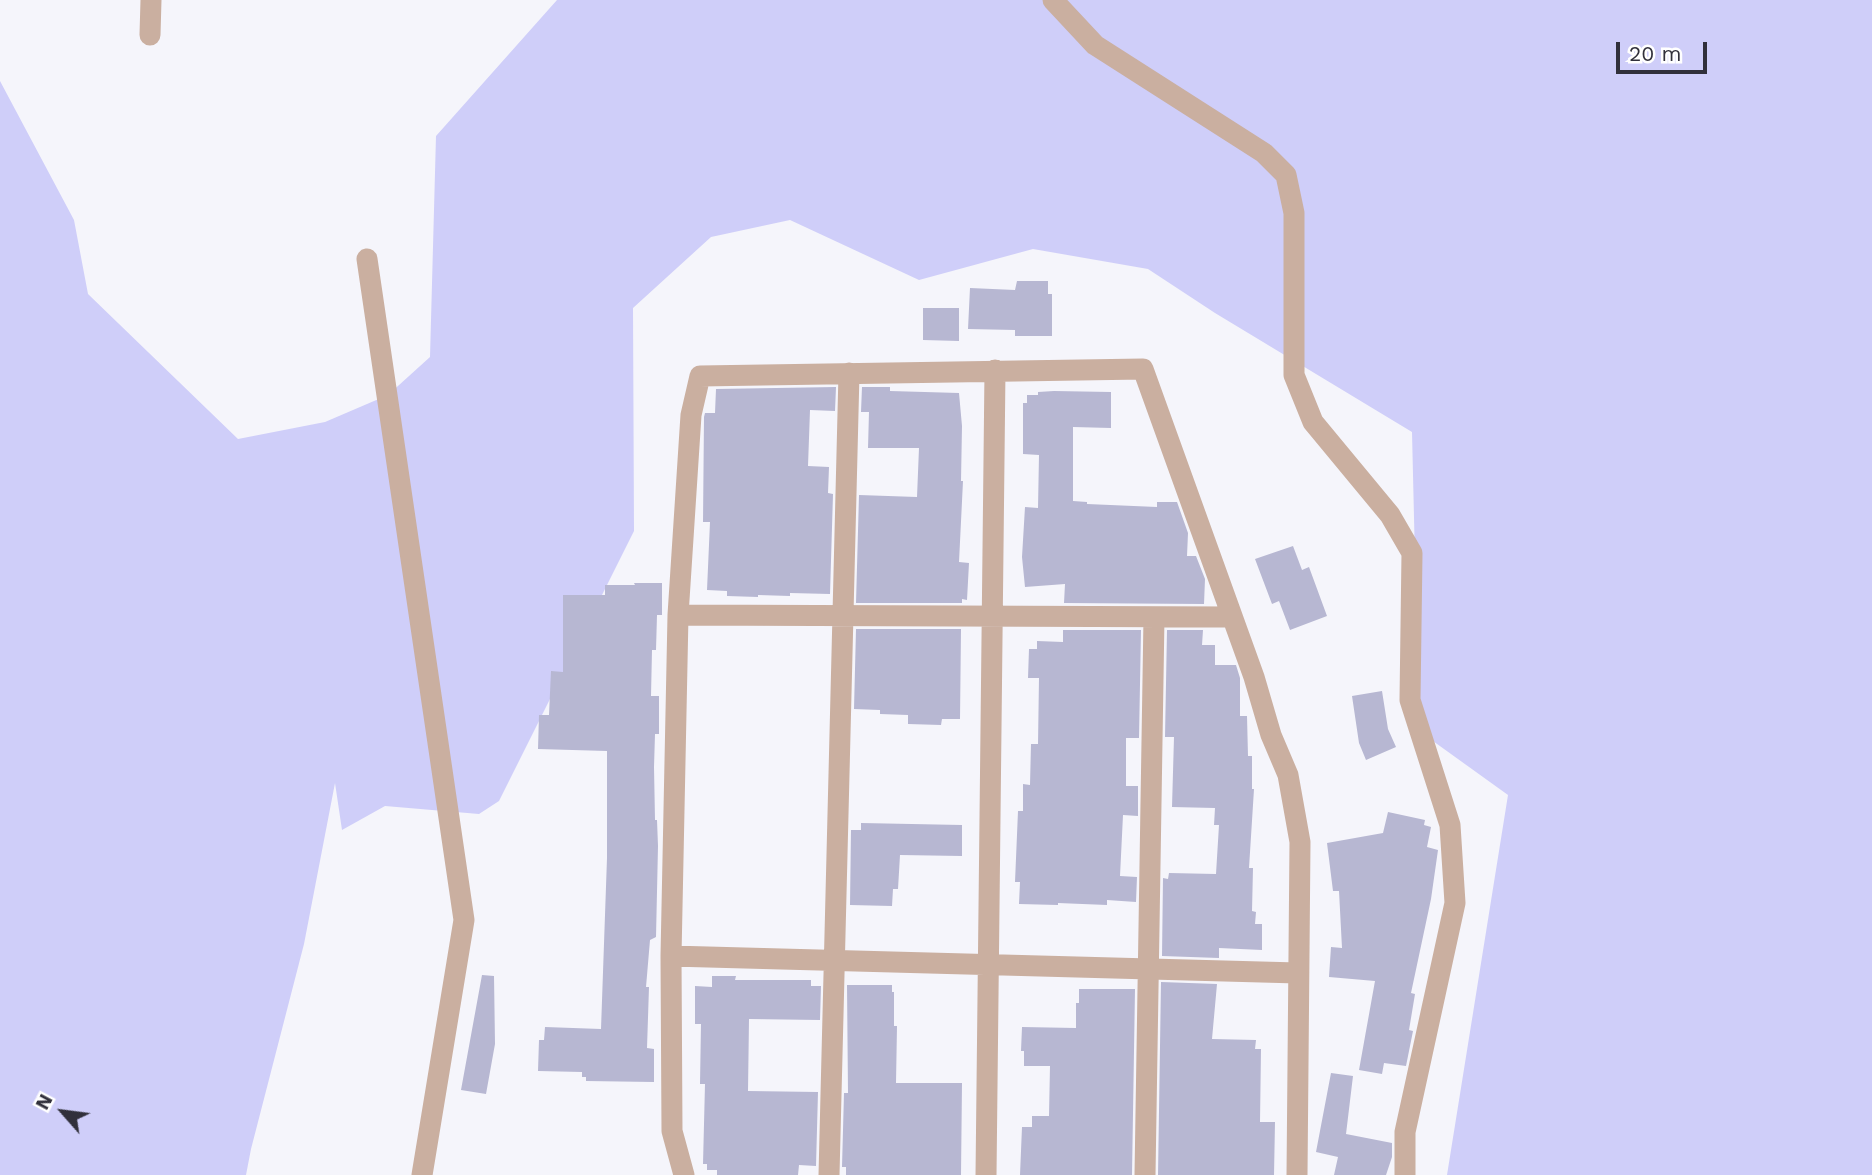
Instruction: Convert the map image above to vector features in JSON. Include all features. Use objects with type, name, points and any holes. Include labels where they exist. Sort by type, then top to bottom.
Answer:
[{"type":"street","points":[[150,35],[151,0]]},
{"type":"street","points":[[1053,0],[1095,45],[1264,153],[1286,175],[1294,213],[1294,375],[1313,422],[1390,515],[1412,553],[1410,700],[1450,825],[1455,903],[1405,1132],[1405,1175]]},
{"type":"street","points":[[367,259],[464,920],[422,1175]]},
{"type":"street","points":[[684,1175],[672,1131],[671,956],[678,615],[691,415],[700,376],[1143,369],[1254,677],[1271,734],[1288,775],[1300,842],[1297,1175]]},
{"type":"street","points":[[986,1175],[995,370]]},
{"type":"street","points":[[829,1175],[849,373]]},
{"type":"street","points":[[678,615],[1231,617]]},
{"type":"street","points":[[1145,1175],[1154,617]]},
{"type":"street","points":[[671,956],[1298,973]]},
{"type":"shaded area","points":[[557,0],[1872,0],[1872,1175],[1447,1175],[1508,795],[1419,731],[1412,432],[1215,313],[1148,269],[1033,249],[919,280],[790,220],[711,237],[633,308],[634,531],[499,801],[479,814],[385,806],[342,830],[335,783],[304,944],[246,1175],[0,1175],[0,81],[74,220],[88,294],[238,439],[325,422],[388,395],[430,357],[436,136]]},
{"type":"building","points":[[1017,281],[1048,281],[1048,294],[1052,294],[1052,336],[1015,336],[1015,330],[968,329],[970,288],[1015,290]]},
{"type":"building","points":[[923,308],[959,308],[959,341],[923,340]]},
{"type":"building","points":[[836,387],[835,411],[810,410],[808,466],[829,467],[828,493],[833,494],[830,594],[727,596],[727,591],[707,590],[710,522],[703,522],[704,417],[705,413],[715,413],[716,389]]},
{"type":"building","points":[[862,387],[890,387],[890,391],[959,393],[963,481],[959,562],[969,563],[967,600],[962,599],[962,603],[856,603],[859,495],[917,497],[919,448],[868,448],[869,412],[861,412]]},
{"type":"building","points":[[1054,391],[1111,392],[1111,428],[1073,427],[1073,501],[1157,507],[1157,502],[1177,502],[1188,533],[1187,556],[1196,556],[1205,579],[1204,604],[1064,603],[1065,584],[1025,587],[1022,557],[1025,507],[1038,508],[1039,455],[1023,454],[1023,403],[1027,403],[1027,395]]},
{"type":"building","points":[[1293,546],[1302,570],[1309,567],[1327,616],[1290,630],[1279,601],[1272,604],[1255,559]]},
{"type":"building","points":[[634,583],[662,583],[662,615],[657,615],[656,650],[652,650],[651,696],[659,696],[659,734],[655,734],[654,767],[658,846],[656,937],[650,940],[646,987],[649,987],[647,1048],[654,1049],[654,1082],[586,1081],[582,1072],[538,1071],[539,1040],[544,1040],[545,1027],[601,1029],[607,858],[607,751],[538,749],[539,715],[549,715],[551,671],[563,672],[563,595],[605,595],[605,585],[635,585]]},
{"type":"building","points":[[856,629],[961,629],[960,719],[942,719],[941,725],[908,724],[908,715],[854,709]]},
{"type":"building","points":[[1063,630],[1141,630],[1139,738],[1126,738],[1126,786],[1138,786],[1138,816],[1123,815],[1120,876],[1137,877],[1136,902],[1107,900],[1107,905],[1019,904],[1020,882],[1015,882],[1018,811],[1023,811],[1023,784],[1030,785],[1031,744],[1038,744],[1039,678],[1028,678],[1029,649],[1037,649],[1037,641],[1063,642]]},
{"type":"building","points":[[1167,630],[1203,630],[1202,645],[1215,645],[1215,665],[1236,665],[1240,678],[1240,716],[1247,716],[1248,756],[1252,756],[1254,789],[1249,868],[1253,868],[1252,911],[1256,912],[1255,924],[1262,924],[1262,950],[1219,948],[1219,958],[1162,956],[1163,878],[1168,879],[1169,873],[1216,874],[1219,825],[1214,825],[1215,808],[1172,807],[1174,737],[1165,737]]},
{"type":"building","points":[[1382,691],[1388,729],[1396,747],[1366,760],[1359,743],[1352,696]]},
{"type":"building","points":[[1388,812],[1425,820],[1424,825],[1431,827],[1427,847],[1438,850],[1431,899],[1411,993],[1415,994],[1409,1030],[1413,1031],[1406,1066],[1384,1063],[1382,1074],[1359,1070],[1375,981],[1329,977],[1331,947],[1342,948],[1339,891],[1333,891],[1327,843],[1383,833]]},
{"type":"building","points":[[861,823],[962,825],[962,856],[900,855],[898,889],[893,889],[892,906],[850,905],[851,830],[861,830]]},
{"type":"building","points":[[482,975],[494,976],[495,1044],[486,1094],[461,1090]]},
{"type":"building","points":[[712,976],[736,976],[735,980],[811,980],[811,986],[821,986],[820,1020],[749,1019],[748,1091],[818,1092],[816,1166],[799,1165],[798,1175],[717,1175],[717,1170],[707,1170],[707,1164],[703,1164],[705,1084],[700,1084],[701,1024],[695,1024],[695,986],[712,987]]},
{"type":"building","points":[[1161,982],[1217,984],[1212,1039],[1256,1040],[1255,1049],[1261,1049],[1260,1122],[1275,1122],[1274,1175],[1158,1175]]},
{"type":"building","points":[[847,985],[892,985],[894,1026],[897,1026],[896,1083],[962,1083],[961,1175],[846,1175],[846,1167],[842,1167],[844,1093],[848,1093]]},
{"type":"building","points":[[1079,989],[1135,989],[1132,1175],[1020,1175],[1022,1127],[1032,1127],[1032,1116],[1049,1116],[1050,1066],[1024,1066],[1024,1051],[1021,1051],[1022,1027],[1076,1028]]},
{"type":"building","points":[[1331,1073],[1353,1076],[1346,1134],[1392,1143],[1392,1157],[1386,1175],[1334,1175],[1338,1157],[1316,1152]]}]
